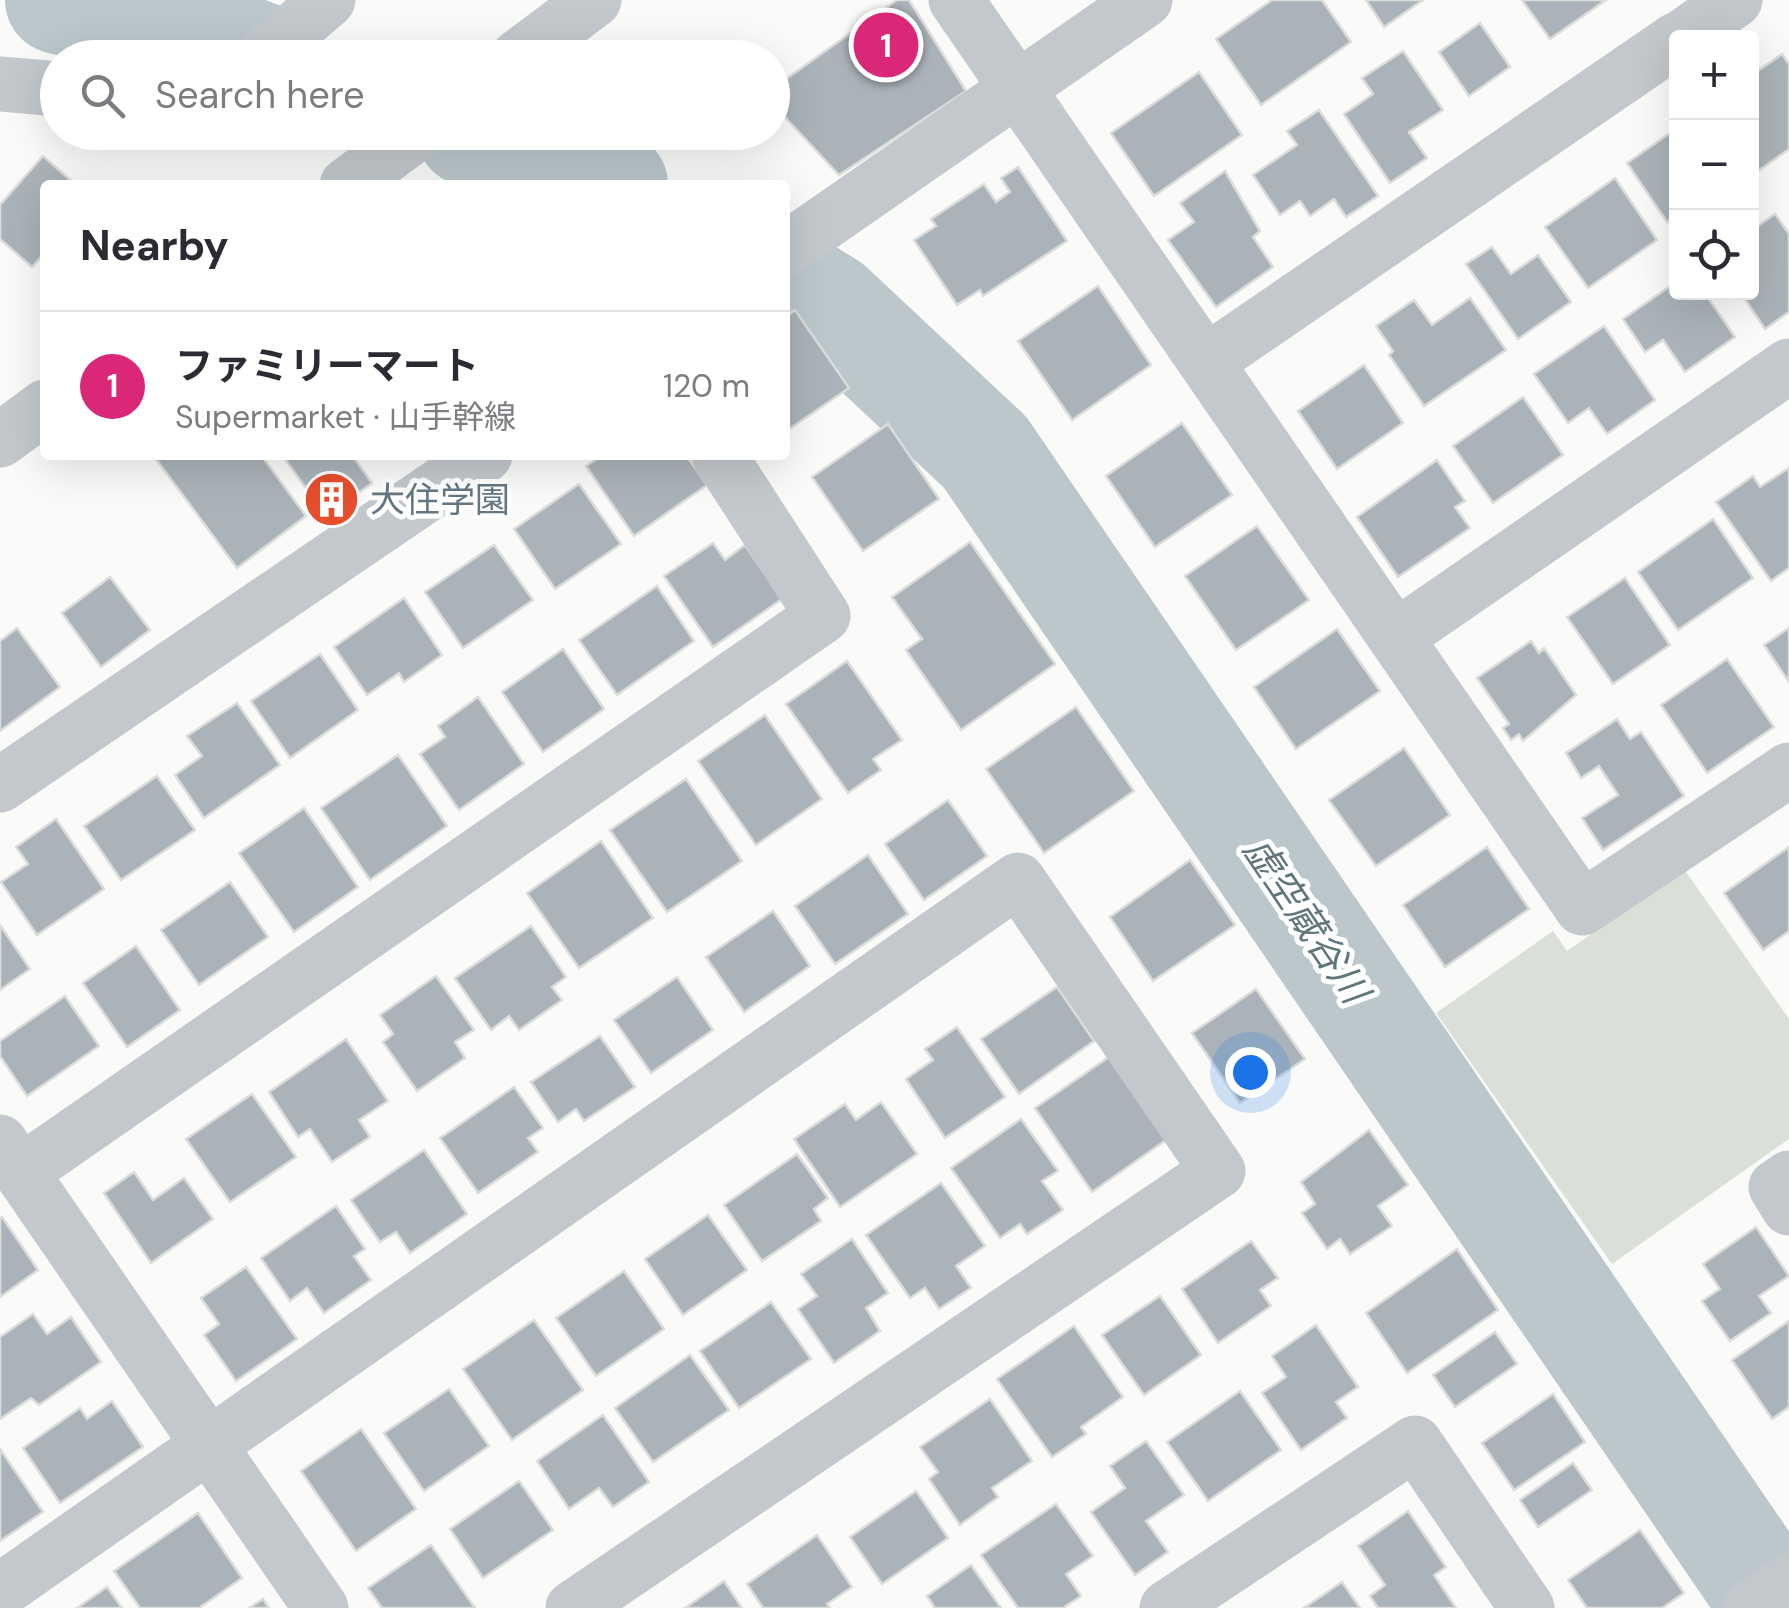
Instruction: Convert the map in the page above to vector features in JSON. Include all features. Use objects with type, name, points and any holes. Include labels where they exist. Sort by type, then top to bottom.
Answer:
[{"type":"street","points":[[956,0],[1582,908],[1789,770]]},
{"type":"street","points":[[790,247],[1145,0]]},
{"type":"street","points":[[1692,30],[1735,0]]},
{"type":"street","points":[[283,40],[320,9]]},
{"type":"street","points":[[1206,362],[1669,46]]},
{"type":"street","points":[[0,84],[40,87]]},
{"type":"street","points":[[359,177],[394,150]]},
{"type":"street","points":[[1396,638],[1789,366]]},
{"type":"street","points":[[0,440],[40,411]]},
{"type":"street","points":[[0,785],[478,460]]},
{"type":"street","points":[[321,1608],[10,1157],[823,616],[722,460]]},
{"type":"street","points":[[0,1591],[1018,880],[1218,1172],[573,1608]]},
{"type":"street","points":[[1789,1178],[1776,1187],[1789,1208]]},
{"type":"street","points":[[1167,1608],[1415,1443],[1527,1608]]},
{"type":"street","points":[[1750,1608],[1789,1580]]},
{"type":"shaded area","points":[[1684,869],[1789,1019],[1789,1139],[1612,1264],[1436,1013],[1553,931],[1567,951]]},
{"type":"building","points":[[897,0],[909,0],[966,91],[839,175],[790,122],[790,76]]},
{"type":"building","points":[[1272,0],[1322,0],[1351,42],[1261,105],[1216,39]]},
{"type":"building","points":[[1366,0],[1423,0],[1384,27]]},
{"type":"building","points":[[1522,0],[1606,0],[1550,39]]},
{"type":"building","points":[[1480,23],[1510,67],[1469,96],[1439,52]]},
{"type":"building","points":[[1403,51],[1443,110],[1409,132],[1427,158],[1390,183],[1344,114],[1373,94],[1362,78]]},
{"type":"building","points":[[1782,54],[1789,64],[1789,149],[1759,170],[1759,120],[1759,70]]},
{"type":"building","points":[[1199,72],[1242,135],[1154,196],[1111,133]]},
{"type":"building","points":[[1319,110],[1378,196],[1346,217],[1334,199],[1310,216],[1300,201],[1280,215],[1253,175],[1297,145],[1287,131]]},
{"type":"building","points":[[1669,134],[1669,221],[1667,222],[1627,163]]},
{"type":"building","points":[[43,156],[70,180],[40,180],[40,258],[32,267],[0,239],[0,205]]},
{"type":"building","points":[[1018,167],[1067,241],[983,296],[980,290],[957,305],[914,240],[936,226],[931,219],[984,184],[996,202],[1010,192],[1001,178]]},
{"type":"building","points":[[1225,171],[1260,231],[1253,237],[1273,267],[1216,307],[1168,240],[1194,222],[1180,203]]},
{"type":"building","points":[[1615,178],[1657,240],[1588,288],[1545,227]]},
{"type":"building","points":[[1775,214],[1789,234],[1789,312],[1765,329],[1745,300],[1759,300],[1759,225]]},
{"type":"building","points":[[1492,247],[1511,274],[1538,255],[1571,302],[1518,339],[1466,264]]},
{"type":"building","points":[[1098,286],[1151,365],[1072,420],[1018,341]]},
{"type":"building","points":[[1669,287],[1669,300],[1710,300],[1735,337],[1685,372],[1663,340],[1645,352],[1623,319]]},
{"type":"building","points":[[1470,298],[1506,350],[1424,406],[1389,355],[1393,351],[1376,326],[1414,300],[1432,325]]},
{"type":"building","points":[[795,310],[849,388],[790,429],[790,314]]},
{"type":"building","points":[[1604,326],[1655,400],[1607,434],[1589,408],[1568,423],[1534,374]]},
{"type":"building","points":[[1364,365],[1403,423],[1337,469],[1298,411]]},
{"type":"building","points":[[1523,397],[1563,455],[1493,503],[1453,446]]},
{"type":"building","points":[[1182,423],[1232,495],[1155,547],[1106,476]]},
{"type":"building","points":[[888,424],[939,499],[863,551],[812,477]]},
{"type":"building","points":[[157,460],[265,460],[306,516],[237,568]]},
{"type":"building","name":"大住学園","points":[[286,460],[356,460],[372,483],[326,516]]},
{"type":"building","points":[[595,460],[690,460],[707,485],[634,536],[586,466]]},
{"type":"building","points":[[1437,460],[1465,501],[1455,507],[1470,528],[1398,577],[1357,517]]},
{"type":"building","points":[[1789,468],[1789,568],[1771,581],[1716,502],[1753,476],[1760,487]]},
{"type":"building","points":[[579,484],[621,544],[555,589],[514,529]]},
{"type":"building","points":[[1713,519],[1753,578],[1678,630],[1638,572]]},
{"type":"building","points":[[1257,526],[1309,600],[1236,650],[1185,576]]},
{"type":"building","points":[[970,542],[1055,664],[961,730],[906,650],[922,639],[892,597]]},
{"type":"building","points":[[713,543],[725,560],[745,545],[782,599],[713,647],[664,576]]},
{"type":"building","points":[[494,545],[533,600],[463,648],[425,592]]},
{"type":"building","points":[[110,577],[150,630],[101,667],[62,613]]},
{"type":"building","points":[[1625,578],[1670,645],[1613,684],[1567,617]]},
{"type":"building","points":[[657,586],[694,641],[617,695],[579,640]]},
{"type":"building","points":[[404,598],[442,655],[404,682],[399,673],[367,695],[334,647]]},
{"type":"building","points":[[17,628],[60,687],[0,731],[0,641]]},
{"type":"building","points":[[1789,628],[1789,682],[1764,645]]},
{"type":"building","points":[[1337,629],[1380,691],[1296,749],[1254,687]]},
{"type":"building","points":[[1531,641],[1539,653],[1544,648],[1576,695],[1523,741],[1519,734],[1511,740],[1503,728],[1509,724],[1477,678]]},
{"type":"building","points":[[563,649],[604,709],[543,752],[502,692]]},
{"type":"building","points":[[320,654],[358,710],[290,758],[251,701]]},
{"type":"building","points":[[1727,659],[1774,727],[1707,773],[1661,705]]},
{"type":"building","points":[[847,661],[902,740],[873,759],[881,770],[848,793],[786,704]]},
{"type":"building","points":[[478,697],[524,764],[459,810],[420,754],[445,737],[438,726]]},
{"type":"building","points":[[237,703],[280,765],[204,818],[175,775],[202,756],[187,736]]},
{"type":"building","points":[[1076,707],[1134,791],[1044,853],[986,769]]},
{"type":"building","points":[[765,715],[822,799],[756,845],[698,761]]},
{"type":"building","points":[[1617,719],[1630,739],[1641,732],[1684,796],[1603,850],[1582,818],[1618,795],[1599,766],[1581,778],[1566,753]]},
{"type":"building","points":[[1404,748],[1450,815],[1376,866],[1329,800]]},
{"type":"building","points":[[398,755],[447,826],[370,880],[321,808]]},
{"type":"building","points":[[157,776],[195,830],[121,880],[84,826]]},
{"type":"building","points":[[686,779],[742,861],[667,912],[610,830]]},
{"type":"building","points":[[948,800],[987,856],[924,900],[885,844]]},
{"type":"building","points":[[304,808],[358,887],[294,932],[239,853]]},
{"type":"building","points":[[56,819],[104,889],[37,935],[1,882],[28,864],[16,847]]},
{"type":"building","points":[[601,841],[653,918],[579,968],[527,893]]},
{"type":"building","points":[[1487,847],[1529,909],[1445,967],[1403,905]]},
{"type":"building","points":[[1789,847],[1789,931],[1763,950],[1724,893]]},
{"type":"building","points":[[868,855],[908,914],[835,964],[795,906]]},
{"type":"building","points":[[1190,860],[1235,925],[1153,981],[1110,917]]},
{"type":"building","points":[[230,882],[268,937],[199,985],[161,930]]},
{"type":"building","points":[[773,911],[810,966],[744,1012],[706,957]]},
{"type":"building","points":[[0,925],[30,969],[0,990]]},
{"type":"building","points":[[531,926],[566,977],[552,987],[562,1000],[519,1030],[509,1016],[491,1030],[455,978]]},
{"type":"building","points":[[136,946],[180,1010],[127,1047],[83,983]]},
{"type":"building","points":[[436,976],[474,1030],[455,1042],[465,1058],[417,1091],[383,1042],[393,1034],[380,1015]]},
{"type":"building","points":[[677,977],[713,1030],[651,1073],[614,1020]]},
{"type":"building","points":[[1057,987],[1094,1041],[1019,1094],[981,1039]]},
{"type":"building","points":[[1256,989],[1305,1059],[1240,1103],[1192,1033]]},
{"type":"building","points":[[65,996],[99,1046],[27,1096],[0,1056],[0,1041]]},
{"type":"building","points":[[957,1027],[1005,1097],[945,1138],[906,1079],[933,1060],[925,1049]]},
{"type":"building","points":[[600,1036],[635,1087],[584,1121],[576,1109],[558,1122],[531,1082]]},
{"type":"building","points":[[346,1039],[388,1101],[359,1120],[370,1137],[332,1162],[310,1129],[298,1137],[269,1092]]},
{"type":"building","points":[[1109,1057],[1166,1140],[1092,1192],[1035,1108]]},
{"type":"building","points":[[514,1087],[543,1128],[528,1138],[538,1152],[478,1193],[440,1138]]},
{"type":"building","points":[[252,1094],[296,1157],[230,1202],[186,1139]]},
{"type":"building","points":[[881,1102],[917,1154],[840,1207],[794,1139],[845,1104],[856,1120]]},
{"type":"building","points":[[1021,1119],[1058,1171],[1042,1181],[1063,1210],[1027,1234],[1020,1224],[1000,1238],[951,1168]]},
{"type":"building","points":[[1369,1130],[1408,1185],[1378,1206],[1392,1226],[1350,1254],[1340,1239],[1327,1249],[1302,1213],[1315,1204],[1301,1182]]},
{"type":"building","points":[[424,1150],[467,1214],[410,1253],[396,1232],[380,1242],[351,1200]]},
{"type":"building","points":[[797,1154],[828,1198],[814,1209],[821,1221],[762,1261],[724,1205]]},
{"type":"building","points":[[134,1172],[153,1200],[184,1178],[213,1219],[151,1263],[104,1193]]},
{"type":"building","points":[[941,1183],[985,1246],[956,1266],[971,1288],[939,1309],[925,1288],[910,1298],[866,1235]]},
{"type":"building","points":[[336,1206],[365,1249],[354,1256],[371,1280],[324,1313],[307,1288],[290,1301],[261,1258]]},
{"type":"building","points":[[708,1215],[747,1270],[683,1315],[645,1259]]},
{"type":"building","points":[[0,1218],[38,1270],[0,1297]]},
{"type":"building","points":[[1756,1227],[1789,1276],[1759,1296],[1771,1313],[1730,1341],[1702,1301],[1720,1289],[1703,1264]]},
{"type":"building","points":[[852,1239],[888,1293],[866,1308],[880,1331],[834,1363],[798,1309],[817,1296],[801,1274]]},
{"type":"building","points":[[1251,1241],[1278,1278],[1260,1290],[1271,1306],[1218,1343],[1182,1289]]},
{"type":"building","points":[[1457,1249],[1498,1310],[1407,1373],[1366,1313]]},
{"type":"building","points":[[246,1267],[297,1339],[236,1381],[204,1335],[219,1324],[201,1298]]},
{"type":"building","points":[[624,1271],[664,1329],[596,1376],[556,1318]]},
{"type":"building","points":[[1160,1296],[1201,1355],[1144,1395],[1102,1335]]},
{"type":"building","points":[[771,1302],[811,1359],[739,1408],[700,1351]]},
{"type":"building","points":[[33,1314],[47,1334],[71,1317],[101,1362],[39,1405],[31,1398],[0,1419],[0,1337]]},
{"type":"building","points":[[534,1320],[583,1390],[512,1440],[463,1369]]},
{"type":"building","points":[[1789,1321],[1789,1407],[1772,1419],[1732,1360]]},
{"type":"building","points":[[1316,1325],[1358,1387],[1336,1402],[1347,1418],[1301,1450],[1262,1393],[1286,1377],[1272,1356]]},
{"type":"building","points":[[1074,1326],[1123,1397],[1081,1427],[1086,1434],[1052,1457],[997,1379]]},
{"type":"building","points":[[1495,1332],[1517,1364],[1455,1407],[1433,1375]]},
{"type":"building","points":[[690,1355],[729,1410],[653,1462],[615,1408]]},
{"type":"building","points":[[449,1389],[489,1446],[424,1491],[384,1433]]},
{"type":"building","points":[[1240,1391],[1281,1450],[1208,1501],[1167,1442]]},
{"type":"building","points":[[1553,1394],[1585,1442],[1514,1490],[1482,1443]]},
{"type":"building","points":[[990,1399],[1032,1461],[992,1488],[998,1497],[960,1525],[929,1479],[938,1472],[920,1447]]},
{"type":"building","points":[[112,1401],[143,1447],[60,1503],[23,1448],[80,1408],[87,1419]]},
{"type":"building","points":[[603,1415],[649,1482],[613,1507],[599,1488],[569,1509],[537,1461]]},
{"type":"building","points":[[361,1429],[416,1509],[356,1551],[301,1471]]},
{"type":"building","points":[[1146,1441],[1184,1495],[1146,1521],[1168,1552],[1135,1575],[1091,1512],[1125,1488],[1110,1466]]},
{"type":"building","points":[[0,1449],[43,1512],[0,1541]]},
{"type":"building","points":[[1573,1463],[1592,1490],[1538,1527],[1520,1500]]},
{"type":"building","points":[[519,1481],[553,1530],[483,1578],[450,1529]]},
{"type":"building","points":[[916,1491],[948,1538],[882,1584],[850,1537]]},
{"type":"building","points":[[1056,1504],[1093,1556],[1066,1574],[1081,1596],[1063,1608],[1018,1608],[981,1555]]},
{"type":"building","points":[[1408,1511],[1446,1567],[1434,1575],[1456,1608],[1378,1608],[1370,1596],[1385,1585],[1358,1546]]},
{"type":"building","points":[[198,1513],[242,1578],[199,1608],[140,1608],[114,1571]]},
{"type":"building","points":[[1640,1530],[1684,1593],[1662,1608],[1587,1608],[1568,1580]]},
{"type":"building","points":[[817,1535],[852,1587],[827,1604],[830,1608],[763,1608],[747,1584]]},
{"type":"building","points":[[431,1545],[475,1608],[382,1608],[368,1588]]},
{"type":"building","points":[[971,1565],[1001,1608],[935,1608],[927,1596]]},
{"type":"building","points":[[724,1581],[742,1608],[685,1608]]},
{"type":"building","points":[[1342,1582],[1360,1608],[1304,1608]]},
{"type":"building","points":[[107,1587],[122,1608],[77,1608]]},
{"type":"building","points":[[263,1599],[269,1608],[249,1608]]},
{"type":"waterway","name":"虚空蔵谷川","points":[[59,0],[219,40]]},
{"type":"waterway","name":"虚空蔵谷川","points":[[519,150],[600,180]]},
{"type":"waterway","name":"虚空蔵谷川","points":[[790,282],[829,306],[985,452],[1776,1608]]},
{"type":"place","name":"ファミリーマート","points":[[886,45]]},
{"type":"place","name":"大住学園","points":[[331,500]]}]
